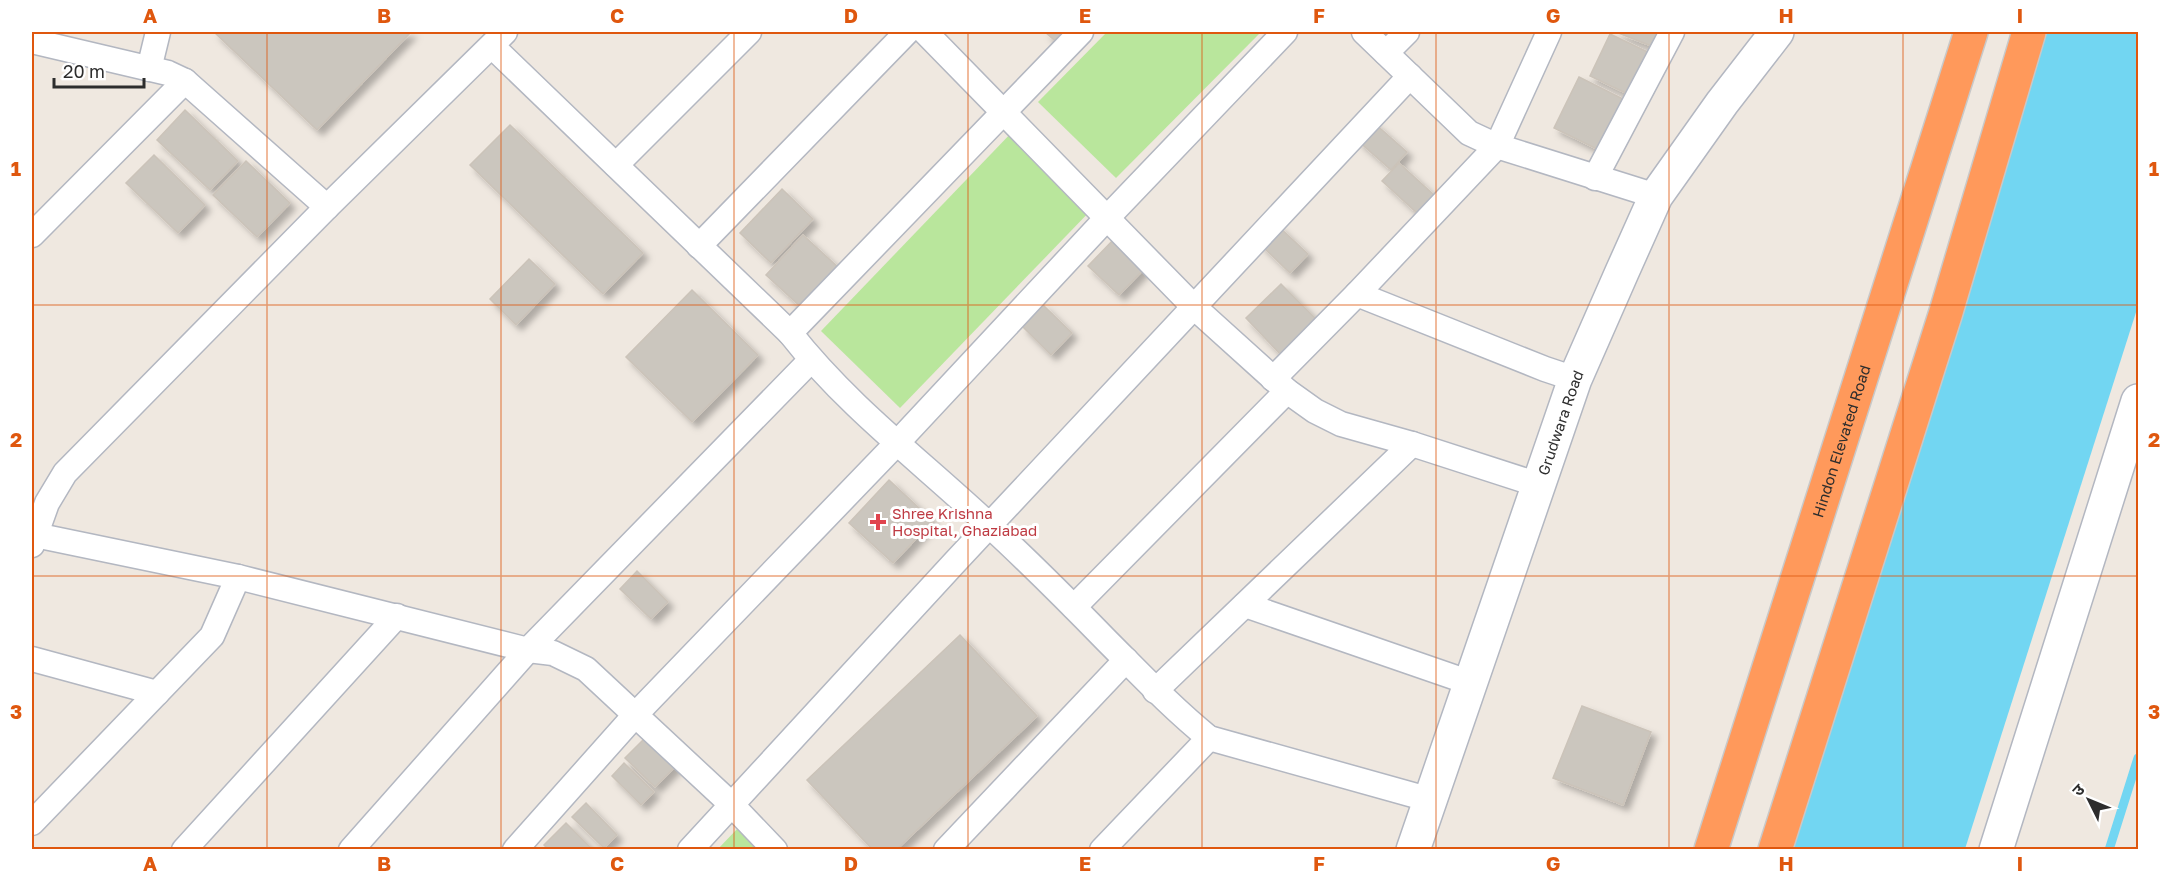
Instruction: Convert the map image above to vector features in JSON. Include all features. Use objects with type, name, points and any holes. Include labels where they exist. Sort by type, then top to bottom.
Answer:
[{"type":"highway","name":"Hindon Elevated Road","points":[[1710,849],[1971,32]]},
{"type":"highway","points":[[1775,849],[1946,312],[2029,32]]},
{"type":"street","points":[[148,69],[158,32]]},
{"type":"street","points":[[616,165],[749,32]]},
{"type":"street","points":[[699,246],[907,32]]},
{"type":"street","points":[[925,32],[1194,307],[1280,385],[1315,411],[1341,424],[1539,485]]},
{"type":"street","points":[[790,333],[1081,32]]},
{"type":"street","points":[[515,849],[636,714],[897,443],[1285,32]]},
{"type":"street","points":[[1364,32],[1469,133],[1497,146],[1656,196]]},
{"type":"street","points":[[1386,53],[1407,32]]},
{"type":"street","points":[[1074,607],[1280,385],[1357,294],[1497,146],[1549,32]]},
{"type":"street","points":[[1595,178],[1671,32]]},
{"type":"street","name":"Grudwara Road","points":[[1413,849],[1575,379],[1656,196],[1722,103],[1777,32]]},
{"type":"street","points":[[775,849],[731,804],[586,669],[553,653],[528,650],[238,577],[33,540],[47,503],[65,473],[327,207],[499,39],[616,165],[790,333],[811,360],[1074,607],[1155,691],[1209,738],[1431,800]]},
{"type":"street","points":[[32,41],[168,73],[185,81],[327,207]]},
{"type":"street","points":[[690,849],[1410,76]]},
{"type":"street","points":[[32,235],[185,81]]},
{"type":"street","points":[[1357,294],[1575,379]]},
{"type":"street","points":[[351,849],[528,650],[811,360]]},
{"type":"street","points":[[1996,849],[2139,401]]},
{"type":"street","points":[[1155,691],[1412,444]]},
{"type":"street","points":[[32,824],[212,636],[238,577]]},
{"type":"street","points":[[1245,605],[1471,683]]},
{"type":"street","points":[[184,849],[397,616]]},
{"type":"street","points":[[32,659],[157,693]]},
{"type":"street","points":[[946,849],[1126,660]]},
{"type":"street","points":[[1102,849],[1209,738]]},
{"type":"green space","points":[[1107,32],[1261,32],[1116,178],[1038,102]]},
{"type":"green space","points":[[1015,129],[1095,206],[900,408],[821,331]]},
{"type":"green space","points":[[739,827],[763,850],[717,850]]},
{"type":"water","points":[[2023,32],[2138,32],[2138,306],[1965,849],[1761,850]]},
{"type":"building","points":[[214,32],[411,32],[317,130]]},
{"type":"building","points":[[1045,32],[1074,32],[1061,46]]},
{"type":"building","points":[[1616,32],[1661,32],[1654,47]]},
{"type":"building","points":[[1610,34],[1652,54],[1632,96],[1590,76]]},
{"type":"building","points":[[1579,77],[1625,100],[1601,151],[1554,128]]},
{"type":"building","points":[[185,110],[238,161],[210,190],[157,140]]},
{"type":"building","points":[[1373,122],[1407,152],[1391,170],[1357,140]]},
{"type":"building","points":[[510,125],[643,253],[603,294],[470,165]]},
{"type":"building","points":[[154,155],[205,205],[178,233],[126,183]]},
{"type":"building","points":[[246,161],[290,203],[257,237],[213,195]]},
{"type":"building","points":[[1399,163],[1434,195],[1417,213],[1382,181]]},
{"type":"building","points":[[782,189],[813,219],[771,263],[740,233]]},
{"type":"building","points":[[1277,225],[1308,254],[1290,273],[1259,243]]},
{"type":"building","points":[[803,235],[840,269],[803,309],[766,275]]},
{"type":"building","points":[[1115,238],[1145,268],[1119,295],[1088,266]]},
{"type":"building","points":[[529,259],[555,284],[516,325],[490,299]]},
{"type":"building","points":[[1281,284],[1317,320],[1281,355],[1246,318]]},
{"type":"building","points":[[692,290],[758,355],[692,422],[626,357]]},
{"type":"building","points":[[1043,305],[1072,333],[1051,355],[1022,326]]},
{"type":"building","points":[[889,480],[933,521],[893,563],[849,523]]},
{"type":"building","points":[[637,571],[668,602],[651,619],[620,589]]},
{"type":"building","points":[[960,635],[1037,716],[896,850],[873,850],[807,780]]},
{"type":"building","points":[[1582,706],[1651,732],[1623,805],[1553,778]]},
{"type":"building","points":[[649,734],[678,764],[655,787],[625,758]]},
{"type":"building","points":[[624,763],[654,792],[641,805],[612,776]]},
{"type":"building","points":[[586,803],[617,835],[604,848],[572,817]]},
{"type":"building","points":[[566,823],[593,850],[549,850],[544,845]]},
{"type":"waterway","points":[[2109,850],[2138,758]]},
{"type":"place","name":"Shree Krishna Hospital, Ghaziabad","points":[[878,522]]}]
